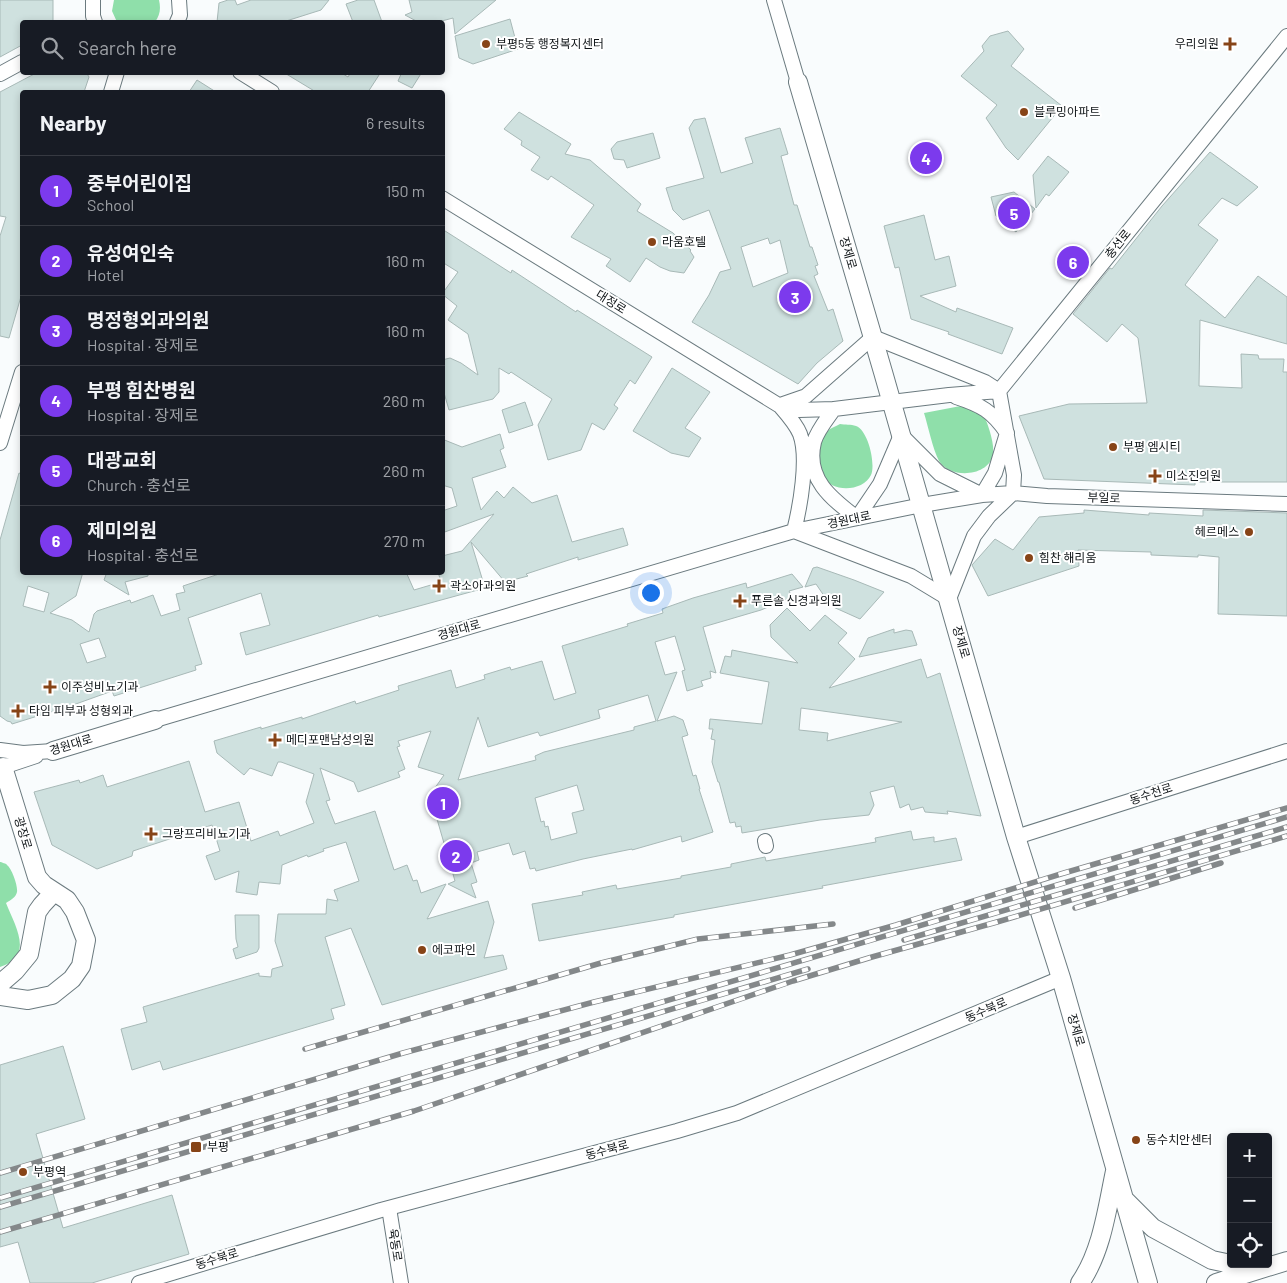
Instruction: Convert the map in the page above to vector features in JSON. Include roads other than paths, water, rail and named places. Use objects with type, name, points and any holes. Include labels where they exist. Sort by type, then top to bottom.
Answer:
[{"type":"main road","name":"장제로","points":[[798,82],[892,401],[1016,837],[1061,978],[1148,1283]]},
{"type":"main road","name":"경원대로","points":[[53,750],[155,720]]},
{"type":"main road","name":"광장로","points":[[0,996],[28,1000],[52,995],[72,979],[81,966],[86,940],[68,900],[44,885],[33,868],[1,762]]},
{"type":"main road","points":[[0,984],[16,971],[29,954],[37,912],[54,892]]},
{"type":"main road","points":[[1080,1283],[1090,1268],[1097,1248],[1116,1168]]},
{"type":"main road","points":[[1124,1199],[1153,1228],[1212,1260],[1227,1263]]},
{"type":"main road","points":[[1216,1283],[1287,1261]]},
{"type":"main road","points":[[1250,1268],[1260,1270]]},
{"type":"main road","points":[[1247,1283],[1260,1270]]},
{"type":"street","points":[[94,0],[94,20]]},
{"type":"street","points":[[178,20],[180,16],[179,0]]},
{"type":"street","name":"장제로","points":[[774,0],[798,82]]},
{"type":"street","name":"충선로","points":[[999,391],[1287,36]]},
{"type":"street","points":[[0,74],[20,63]]},
{"type":"street","points":[[112,90],[117,75]]},
{"type":"street","points":[[245,75],[269,90]]},
{"type":"street","name":"대정로","points":[[445,200],[780,406]]},
{"type":"street","points":[[873,337],[985,382],[999,391],[1014,475],[1013,493],[989,516],[974,536],[949,599],[911,576],[794,531],[800,505],[804,452],[800,434],[780,406],[806,396],[873,337]]},
{"type":"street","points":[[0,443],[20,378]]},
{"type":"street","points":[[780,406],[799,410],[834,408],[999,391]]},
{"type":"street","points":[[948,395],[972,402],[986,409],[997,419],[1007,433]]},
{"type":"street","points":[[834,408],[814,442],[815,477],[837,503],[857,518],[880,484],[901,435],[940,474],[982,495],[995,473],[1007,433]]},
{"type":"street","name":"부일로","points":[[922,505],[982,495],[1013,493],[1047,496],[1287,504]]},
{"type":"street","name":"경원대로","points":[[155,720],[794,531],[922,505]]},
{"type":"street","name":"경원대로","points":[[1,762],[53,750]]},
{"type":"street","name":"동수천로","points":[[1016,837],[1287,751]]},
{"type":"street","name":"동수북로","points":[[139,1283],[389,1208],[677,1131],[737,1113],[1061,978]]},
{"type":"street","name":"육동로","points":[[389,1208],[401,1283]]},
{"type":"railway","points":[[0,1173],[403,1053],[594,1002],[790,955],[896,925],[1064,873],[1287,808]]},
{"type":"railway","points":[[0,1198],[1287,817]]},
{"type":"railway","points":[[904,940],[1287,827]]},
{"type":"railway","points":[[0,1232],[414,1111],[793,981],[1287,836]]},
{"type":"railway","points":[[1075,908],[1221,863]]},
{"type":"railway","points":[[305,1049],[601,963],[698,939],[833,924]]},
{"type":"railway","points":[[0,1207],[808,969]]},
{"type":"place","name":"부평5동 행정복지센터","points":[[486,44]]},
{"type":"place","name":"우리의원","points":[[1230,44]]},
{"type":"place","name":"블루밍아파트","points":[[1024,112]]},
{"type":"place","name":"부평 힘찬병원","points":[[926,158]]},
{"type":"place","name":"대광교회","points":[[1014,213]]},
{"type":"place","name":"라움호텔","points":[[652,242]]},
{"type":"place","name":"제미의원","points":[[1073,262]]},
{"type":"place","name":"명정형외과의원","points":[[795,297]]},
{"type":"place","name":"부평 엠시티","points":[[1113,447]]},
{"type":"place","name":"미소진의원","points":[[1155,476]]},
{"type":"place","name":"헤르메스","points":[[1249,532]]},
{"type":"place","name":"힘찬 해리움","points":[[1029,558]]},
{"type":"place","name":"곽소아과의원","points":[[439,586]]},
{"type":"place","name":"푸른솔 신경과의원","points":[[740,601]]},
{"type":"place","name":"이주성비뇨기과","points":[[50,687]]},
{"type":"place","name":"타임 피부과 성형외과","points":[[18,711]]},
{"type":"place","name":"메디포맨남성의원","points":[[275,740]]},
{"type":"place","name":"중부어린이집","points":[[443,803]]},
{"type":"place","name":"그랑프리비뇨기과","points":[[151,834]]},
{"type":"place","name":"유성여인숙","points":[[456,856]]},
{"type":"place","name":"에코파인","points":[[422,950]]},
{"type":"place","name":"동수치안센터","points":[[1136,1140]]},
{"type":"place","name":"부평","points":[[196,1147]]},
{"type":"place","name":"부평역","points":[[23,1172]]}]
